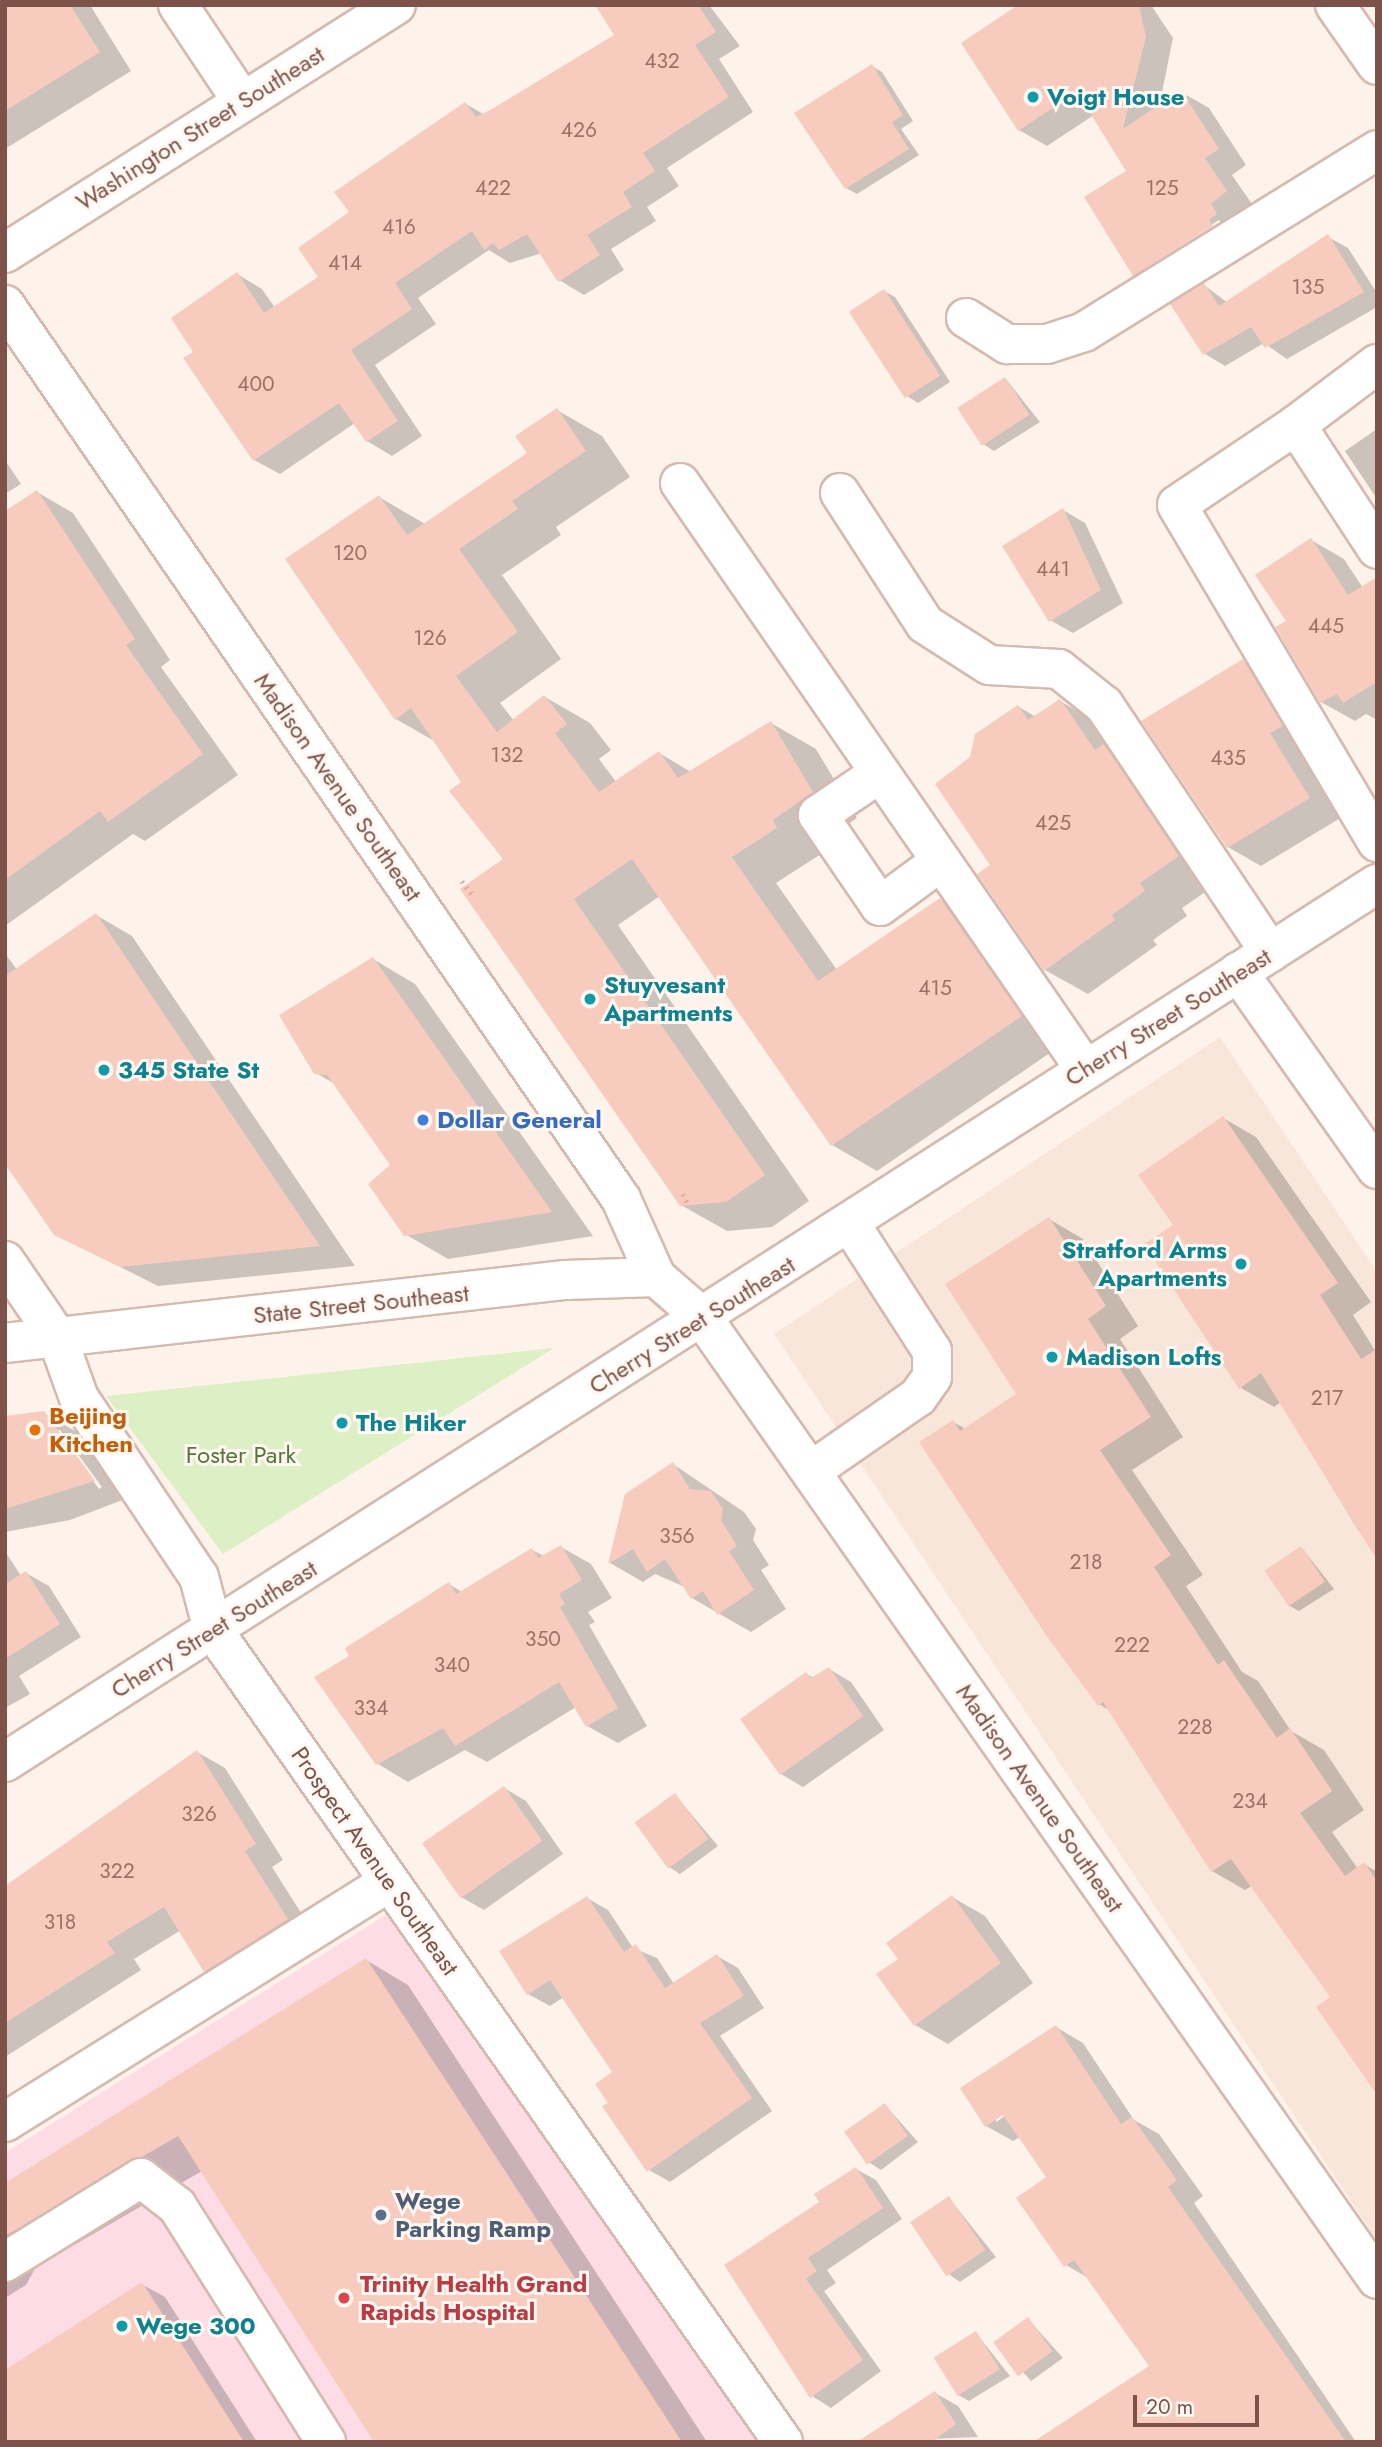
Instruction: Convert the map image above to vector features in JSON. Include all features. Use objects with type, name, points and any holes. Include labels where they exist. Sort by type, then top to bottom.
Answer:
[{"type":"street","points":[[178,5],[242,101]]},
{"type":"street","name":"Washington Street Southeast","points":[[5,253],[396,5]]},
{"type":"street","points":[[1335,5],[1377,65]]},
{"type":"street","points":[[965,318],[1007,344],[1047,344],[1084,332],[1377,150]]},
{"type":"street","name":"Madison Avenue Southeast","points":[[5,304],[621,1199],[656,1277]]},
{"type":"street","points":[[1377,364],[1296,425],[1177,505],[1377,842]]},
{"type":"street","points":[[1296,425],[1377,549]]},
{"type":"street","points":[[680,483],[1085,1069]]},
{"type":"street","points":[[839,493],[925,624],[989,665],[1059,669],[1104,705],[1270,952]]},
{"type":"street","points":[[880,773],[818,815],[880,906],[940,862]]},
{"type":"street","name":"Cherry Street Southeast","points":[[5,1762],[850,1224],[1085,1069],[1377,884]]},
{"type":"street","points":[[1238,972],[1377,1169]]},
{"type":"street","points":[[811,1471],[918,1397],[932,1377],[932,1351],[850,1224]]},
{"type":"street","name":"Prospect Avenue Southeast","points":[[5,1261],[57,1337],[79,1398],[199,1577],[214,1630],[783,2442]]},
{"type":"street","points":[[656,1277],[702,1317]]},
{"type":"street","name":"State Street Southeast","points":[[5,1343],[565,1280],[656,1277]]},
{"type":"street","name":"Madison Avenue Southeast","points":[[702,1317],[1377,2279]]},
{"type":"street","points":[[5,2122],[390,1882]]},
{"type":"street","points":[[5,2262],[141,2178],[177,2206],[326,2442]]},
{"type":"path","points":[[462,881],[474,897]]},
{"type":"path","points":[[683,1195],[690,1205]]},
{"type":"shaded area","points":[[1220,1037],[1377,1272],[1377,2240],[774,1334]]},
{"type":"shaded area","name":"Trinity Health Grand Rapids Hospital","points":[[405,1903],[783,2442],[5,2442],[5,2153]]},
{"type":"green space","name":"Foster Park","points":[[554,1348],[223,1554],[106,1396]]},
{"type":"building","points":[[5,5],[70,5],[100,52],[5,111]]},
{"type":"building","points":[[595,5],[698,5],[716,32],[695,45],[729,97],[643,153],[655,171],[623,192],[632,207],[587,235],[600,255],[558,282],[527,234],[499,250],[493,243],[484,250],[472,231],[395,283],[412,309],[351,350],[398,421],[366,442],[339,403],[253,461],[183,358],[193,352],[171,318],[237,272],[264,313],[318,277],[298,248],[349,212],[334,192],[465,102],[476,117],[614,35]]},
{"type":"building","points":[[1018,5],[1139,5],[1146,37],[1123,129],[1181,90],[1219,149],[1205,158],[1227,191],[1211,204],[1217,214],[1209,220],[1213,226],[1133,276],[1084,197],[1126,171],[1077,92],[1018,131],[961,43]]},
{"type":"building","points":[[872,64],[903,115],[892,122],[909,149],[845,189],[794,113]]},
{"type":"building","points":[[1328,234],[1364,292],[1265,348],[1251,327],[1203,355],[1170,304],[1204,283],[1219,306]]},
{"type":"building","points":[[884,289],[940,375],[905,398],[849,312]]},
{"type":"building","points":[[1005,377],[1030,415],[982,446],[957,408]]},
{"type":"building","points":[[557,408],[586,451],[512,501],[518,509],[459,549],[518,632],[456,676],[497,732],[544,695],[567,724],[555,733],[599,792],[659,751],[678,778],[771,721],[813,792],[773,820],[777,828],[732,857],[818,981],[940,898],[1022,1016],[831,1146],[632,859],[574,899],[765,1175],[726,1202],[680,1206],[460,889],[503,859],[449,791],[461,782],[411,708],[395,720],[285,559],[379,495],[407,535],[527,453],[515,436]]},
{"type":"building","points":[[37,490],[135,639],[126,645],[203,754],[108,822],[100,811],[5,880],[5,511]]},
{"type":"building","points":[[1063,508],[1101,590],[1049,622],[1002,546]]},
{"type":"building","points":[[1311,538],[1348,595],[1377,577],[1377,682],[1343,703],[1337,694],[1320,703],[1275,627],[1286,621],[1255,575]]},
{"type":"building","points":[[1243,659],[1283,726],[1270,733],[1310,798],[1227,848],[1141,721]]},
{"type":"building","points":[[1060,699],[1095,750],[1104,744],[1179,856],[1140,883],[1145,891],[1112,915],[1115,920],[1044,971],[977,874],[990,865],[935,784],[970,757],[975,734],[1018,705],[1028,720]]},
{"type":"building","name":"345 State St","points":[[96,913],[320,1246],[120,1267],[54,1235],[5,1164],[5,976]]},
{"type":"building","name":"Dollar General","points":[[373,957],[552,1212],[404,1236],[368,1184],[390,1165],[327,1075],[314,1074],[279,1015]]},
{"type":"building","points":[[1223,1116],[1338,1283],[1320,1295],[1361,1359],[1377,1349],[1377,1560],[1261,1373],[1239,1389],[1144,1244],[1173,1225],[1138,1175]]},
{"type":"building","points":[[1049,1217],[1106,1306],[1088,1319],[1151,1417],[1100,1450],[1171,1555],[1154,1567],[1218,1665],[1224,1660],[1277,1738],[1290,1728],[1332,1791],[1300,1813],[1345,1876],[1364,1862],[1377,1881],[1377,2095],[1316,2007],[1330,1997],[1231,1859],[1211,1872],[1103,1702],[1098,1706],[1048,1638],[919,1442],[953,1420],[960,1431],[1016,1394],[945,1284]]},
{"type":"building","points":[[44,1411],[95,1481],[5,1509],[5,1416]]},
{"type":"building","points":[[673,1462],[690,1489],[711,1491],[723,1509],[721,1520],[737,1546],[729,1551],[754,1590],[717,1615],[703,1591],[691,1599],[665,1559],[647,1572],[633,1549],[608,1564],[625,1494]]},
{"type":"building","points":[[561,1545],[582,1580],[559,1594],[565,1604],[560,1607],[618,1708],[586,1727],[559,1682],[455,1746],[443,1728],[376,1765],[314,1677],[349,1656],[345,1648],[449,1582],[456,1594],[532,1548],[538,1558]]},
{"type":"building","points":[[1301,1546],[1325,1582],[1289,1606],[1265,1571]]},
{"type":"building","points":[[26,1571],[60,1624],[5,1659],[5,1584]]},
{"type":"building","points":[[829,1667],[863,1716],[780,1775],[740,1719],[806,1672],[811,1678]]},
{"type":"building","points":[[197,1750],[256,1844],[245,1851],[288,1919],[204,1972],[164,1907],[107,1942],[115,1953],[5,2023],[5,1886]]},
{"type":"building","points":[[504,1786],[542,1841],[461,1898],[422,1843]]},
{"type":"building","points":[[675,1793],[709,1839],[668,1869],[635,1822]]},
{"type":"building","points":[[952,1895],[1001,1963],[914,2026],[876,1974],[898,1959],[886,1943]]},
{"type":"building","points":[[587,1896],[624,1952],[636,1944],[665,1988],[717,1954],[744,1996],[700,2023],[752,2098],[647,2172],[602,2106],[608,2103],[595,2084],[612,2072],[550,1980],[527,1995],[499,1951]]},
{"type":"building","name":"Wege Parking Ramp","points":[[366,1958],[682,2442],[374,2442],[178,2136],[5,2236],[5,2183]]},
{"type":"building","points":[[1056,2025],[1121,2124],[1132,2117],[1177,2180],[1168,2187],[1346,2442],[1033,2442],[1149,2366],[1074,2260],[1064,2267],[1016,2198],[1046,2177],[1003,2115],[985,2127],[960,2088]]},
{"type":"building","points":[[885,2103],[908,2136],[867,2164],[844,2132]]},
{"type":"building","points":[[856,2167],[883,2208],[808,2258],[817,2271],[806,2279],[863,2360],[810,2398],[724,2265],[819,2202],[814,2194]]},
{"type":"building","points":[[949,2196],[985,2250],[946,2276],[910,2222]]},
{"type":"building","name":"Wege 300","points":[[142,2282],[244,2442],[5,2442],[5,2370]]},
{"type":"building","points":[[1028,2317],[1053,2351],[1018,2376],[993,2342]]},
{"type":"building","points":[[976,2331],[1000,2369],[957,2396],[934,2357]]},
{"type":"building","points":[[935,2391],[956,2424],[932,2442],[857,2442]]},
{"type":"place","name":"Voigt House","points":[[1033,97]]},
{"type":"place","name":"Stuyvesant Apartments","points":[[590,999]]},
{"type":"place","name":"345 State St","points":[[104,1070]]},
{"type":"place","name":"Dollar General","points":[[423,1120]]},
{"type":"place","name":"Stratford Arms Apartments","points":[[1241,1264]]},
{"type":"place","name":"Madison Lofts","points":[[1052,1357]]},
{"type":"place","name":"The Hiker","points":[[342,1423]]},
{"type":"place","name":"Beijing Kitchen","points":[[35,1430]]},
{"type":"place","name":"Wege Parking Ramp","points":[[381,2215]]},
{"type":"place","name":"Trinity Health Grand Rapids Hospital","points":[[344,2298]]},
{"type":"place","name":"Wege 300","points":[[122,2326]]}]
